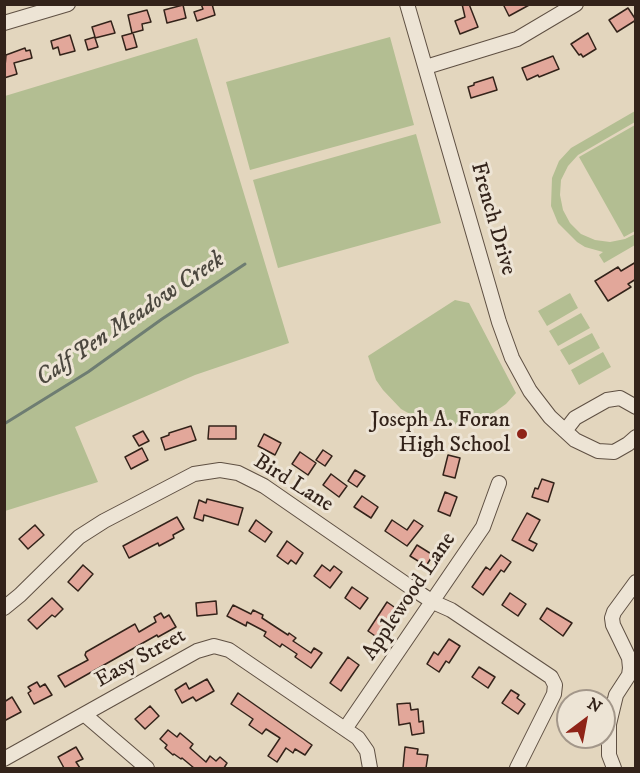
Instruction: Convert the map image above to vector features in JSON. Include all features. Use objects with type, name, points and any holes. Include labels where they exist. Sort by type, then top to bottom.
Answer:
[{"type":"street","points":[[4,23],[68,4]]},
{"type":"street","name":"French Drive","points":[[408,4],[499,322],[512,358],[550,417],[585,445],[614,452],[636,437]]},
{"type":"street","points":[[426,67],[517,39],[576,4]]},
{"type":"street","points":[[565,431],[575,418],[593,406],[608,400],[620,398],[636,407]]},
{"type":"street","name":"Bird Lane","points":[[4,608],[20,596],[79,537],[107,520],[194,474],[220,470],[238,473],[264,486],[433,602],[451,610],[548,675],[555,685],[554,694],[517,768]]},
{"type":"street","name":"Applewood Lane","points":[[345,729],[483,527],[499,483]]},
{"type":"street","points":[[614,768],[609,755],[609,724],[616,695],[633,666],[613,625],[612,618],[636,582]]},
{"type":"street","name":"Easy Street","points":[[4,759],[197,651],[214,646],[229,650],[345,729],[365,746],[370,768]]},
{"type":"street","points":[[84,715],[147,768]]},
{"type":"green space","points":[[390,37],[414,125],[250,170],[226,82]]},
{"type":"green space","points":[[197,38],[289,343],[195,375],[75,427],[98,482],[5,511],[5,96]]},
{"type":"green space","points":[[635,111],[635,122],[578,155],[568,166],[561,180],[560,195],[563,210],[570,223],[581,234],[595,240],[610,242],[635,234],[635,245],[604,263],[599,255],[603,252],[577,242],[558,223],[551,206],[552,178],[559,161],[571,148]]},
{"type":"green space","points":[[635,125],[635,231],[624,237],[579,157]]},
{"type":"green space","points":[[416,134],[441,223],[278,268],[253,180]]},
{"type":"green space","points":[[570,293],[578,308],[547,326],[538,311]]},
{"type":"green space","points":[[455,300],[469,303],[516,393],[493,413],[462,424],[447,425],[417,418],[401,409],[376,380],[368,356]]},
{"type":"green space","points":[[581,313],[590,328],[558,346],[549,331]]},
{"type":"green space","points":[[592,333],[600,348],[569,365],[560,350]]},
{"type":"green space","points":[[603,352],[611,367],[579,385],[571,370]]},
{"type":"building","points":[[201,4],[212,4],[215,15],[197,21],[194,12],[203,9]]},
{"type":"building","points":[[462,4],[469,4],[478,27],[460,34],[455,21],[465,17]]},
{"type":"building","points":[[503,4],[531,4],[509,16]]},
{"type":"building","points":[[183,5],[186,18],[167,23],[164,10]]},
{"type":"building","points":[[628,8],[636,20],[617,32],[609,20]]},
{"type":"building","points":[[147,10],[151,22],[142,24],[143,30],[132,33],[128,15]]},
{"type":"building","points":[[111,21],[115,33],[95,38],[98,47],[88,50],[85,40],[95,37],[92,27]]},
{"type":"building","points":[[133,33],[137,47],[126,50],[122,36]]},
{"type":"building","points":[[588,33],[596,49],[583,57],[571,44]]},
{"type":"building","points":[[70,35],[75,51],[60,55],[58,47],[53,49],[51,41]]},
{"type":"building","points":[[25,48],[26,51],[30,50],[32,58],[14,63],[17,74],[4,78],[6,55]]},
{"type":"building","points":[[553,56],[559,69],[527,80],[522,68]]},
{"type":"building","points":[[493,77],[497,90],[471,98],[468,87]]},
{"type":"building","points":[[636,262],[636,279],[628,284],[631,287],[608,301],[595,281],[618,267],[621,271]]},
{"type":"building","points":[[191,426],[196,440],[165,450],[161,438]]},
{"type":"building","points":[[209,426],[236,426],[236,439],[208,439]]},
{"type":"building","points":[[143,431],[149,441],[139,446],[133,436]]},
{"type":"building","points":[[264,434],[281,443],[275,455],[258,446]]},
{"type":"building","points":[[142,448],[148,460],[131,469],[125,457]]},
{"type":"building","points":[[323,450],[332,456],[325,466],[316,460]]},
{"type":"building","points":[[300,452],[316,463],[308,475],[292,464]]},
{"type":"building","points":[[448,455],[460,458],[455,478],[443,475]]},
{"type":"building","points":[[355,470],[365,476],[357,487],[348,481]]},
{"type":"building","points":[[331,474],[347,486],[339,497],[323,485]]},
{"type":"building","points":[[542,479],[554,483],[548,502],[532,497]]},
{"type":"building","points":[[445,492],[457,497],[450,516],[438,511]]},
{"type":"building","points":[[362,496],[378,507],[371,518],[354,507]]},
{"type":"building","points":[[207,499],[243,508],[238,525],[204,515],[203,521],[194,518],[199,500],[206,503]]},
{"type":"building","points":[[527,513],[540,520],[529,540],[537,544],[533,551],[512,540]]},
{"type":"building","points":[[177,517],[184,529],[173,535],[174,538],[159,546],[158,543],[129,558],[123,546]]},
{"type":"building","points":[[256,520],[272,532],[265,542],[249,531]]},
{"type":"building","points":[[392,520],[407,530],[414,520],[423,526],[407,546],[385,531]]},
{"type":"building","points":[[35,525],[44,535],[28,549],[19,539]]},
{"type":"building","points":[[287,541],[303,553],[296,564],[291,560],[288,564],[277,556]]},
{"type":"building","points":[[417,545],[433,555],[426,566],[410,556]]},
{"type":"building","points":[[501,555],[511,562],[504,572],[501,570],[483,595],[472,587],[486,567],[490,570]]},
{"type":"building","points":[[83,565],[93,574],[78,591],[68,582]]},
{"type":"building","points":[[322,565],[330,571],[334,566],[342,572],[330,588],[314,576]]},
{"type":"building","points":[[352,587],[368,598],[360,609],[345,598]]},
{"type":"building","points":[[510,593],[526,604],[518,616],[502,605]]},
{"type":"building","points":[[52,598],[63,609],[55,617],[52,615],[37,629],[28,620]]},
{"type":"building","points":[[216,601],[217,614],[197,616],[196,603]]},
{"type":"building","points":[[387,602],[397,609],[378,638],[368,631]]},
{"type":"building","points":[[233,605],[251,614],[253,610],[263,615],[262,618],[296,638],[293,641],[311,653],[314,648],[322,653],[311,668],[295,657],[297,654],[282,644],[280,647],[264,636],[266,632],[247,622],[246,626],[227,616]]},
{"type":"building","points":[[547,608],[572,623],[563,636],[540,619]]},
{"type":"building","points":[[161,613],[164,618],[169,615],[176,627],[158,637],[157,635],[65,687],[58,676],[88,660],[86,652],[135,624],[139,632],[156,622],[154,617]]},
{"type":"building","points":[[449,639],[460,646],[449,663],[446,661],[439,672],[427,664],[434,652],[438,655]]},
{"type":"building","points":[[348,657],[359,665],[341,691],[330,683]]},
{"type":"building","points":[[479,667],[495,677],[488,688],[472,677]]},
{"type":"building","points":[[207,679],[214,691],[196,701],[193,697],[182,703],[175,690],[186,683],[189,689]]},
{"type":"building","points":[[37,682],[40,687],[45,684],[52,695],[34,704],[28,693],[31,691],[28,687]]},
{"type":"building","points":[[511,690],[519,695],[517,698],[525,704],[518,714],[502,703]]},
{"type":"building","points":[[238,693],[312,745],[305,755],[295,749],[293,753],[286,748],[277,762],[268,756],[280,738],[266,729],[262,734],[249,725],[253,719],[231,704]]},
{"type":"building","points":[[12,697],[21,712],[4,721],[4,702]]},
{"type":"building","points":[[410,703],[411,710],[418,709],[419,722],[423,721],[424,733],[412,735],[410,723],[399,725],[397,704]]},
{"type":"building","points":[[150,706],[159,716],[145,729],[135,719]]},
{"type":"building","points":[[168,730],[177,737],[180,733],[193,744],[190,748],[206,762],[210,756],[216,761],[220,757],[227,763],[224,768],[194,768],[182,758],[173,755],[160,739]]},
{"type":"building","points":[[76,747],[83,759],[76,762],[80,768],[64,768],[58,757]]},
{"type":"building","points":[[405,747],[418,749],[417,754],[428,755],[426,768],[403,768]]},
{"type":"waterway","name":"Calf Pen Meadow Creek","points":[[4,424],[88,372],[245,264]]},
{"type":"place","name":"Joseph A. Foran High School","points":[[522,434]]}]
